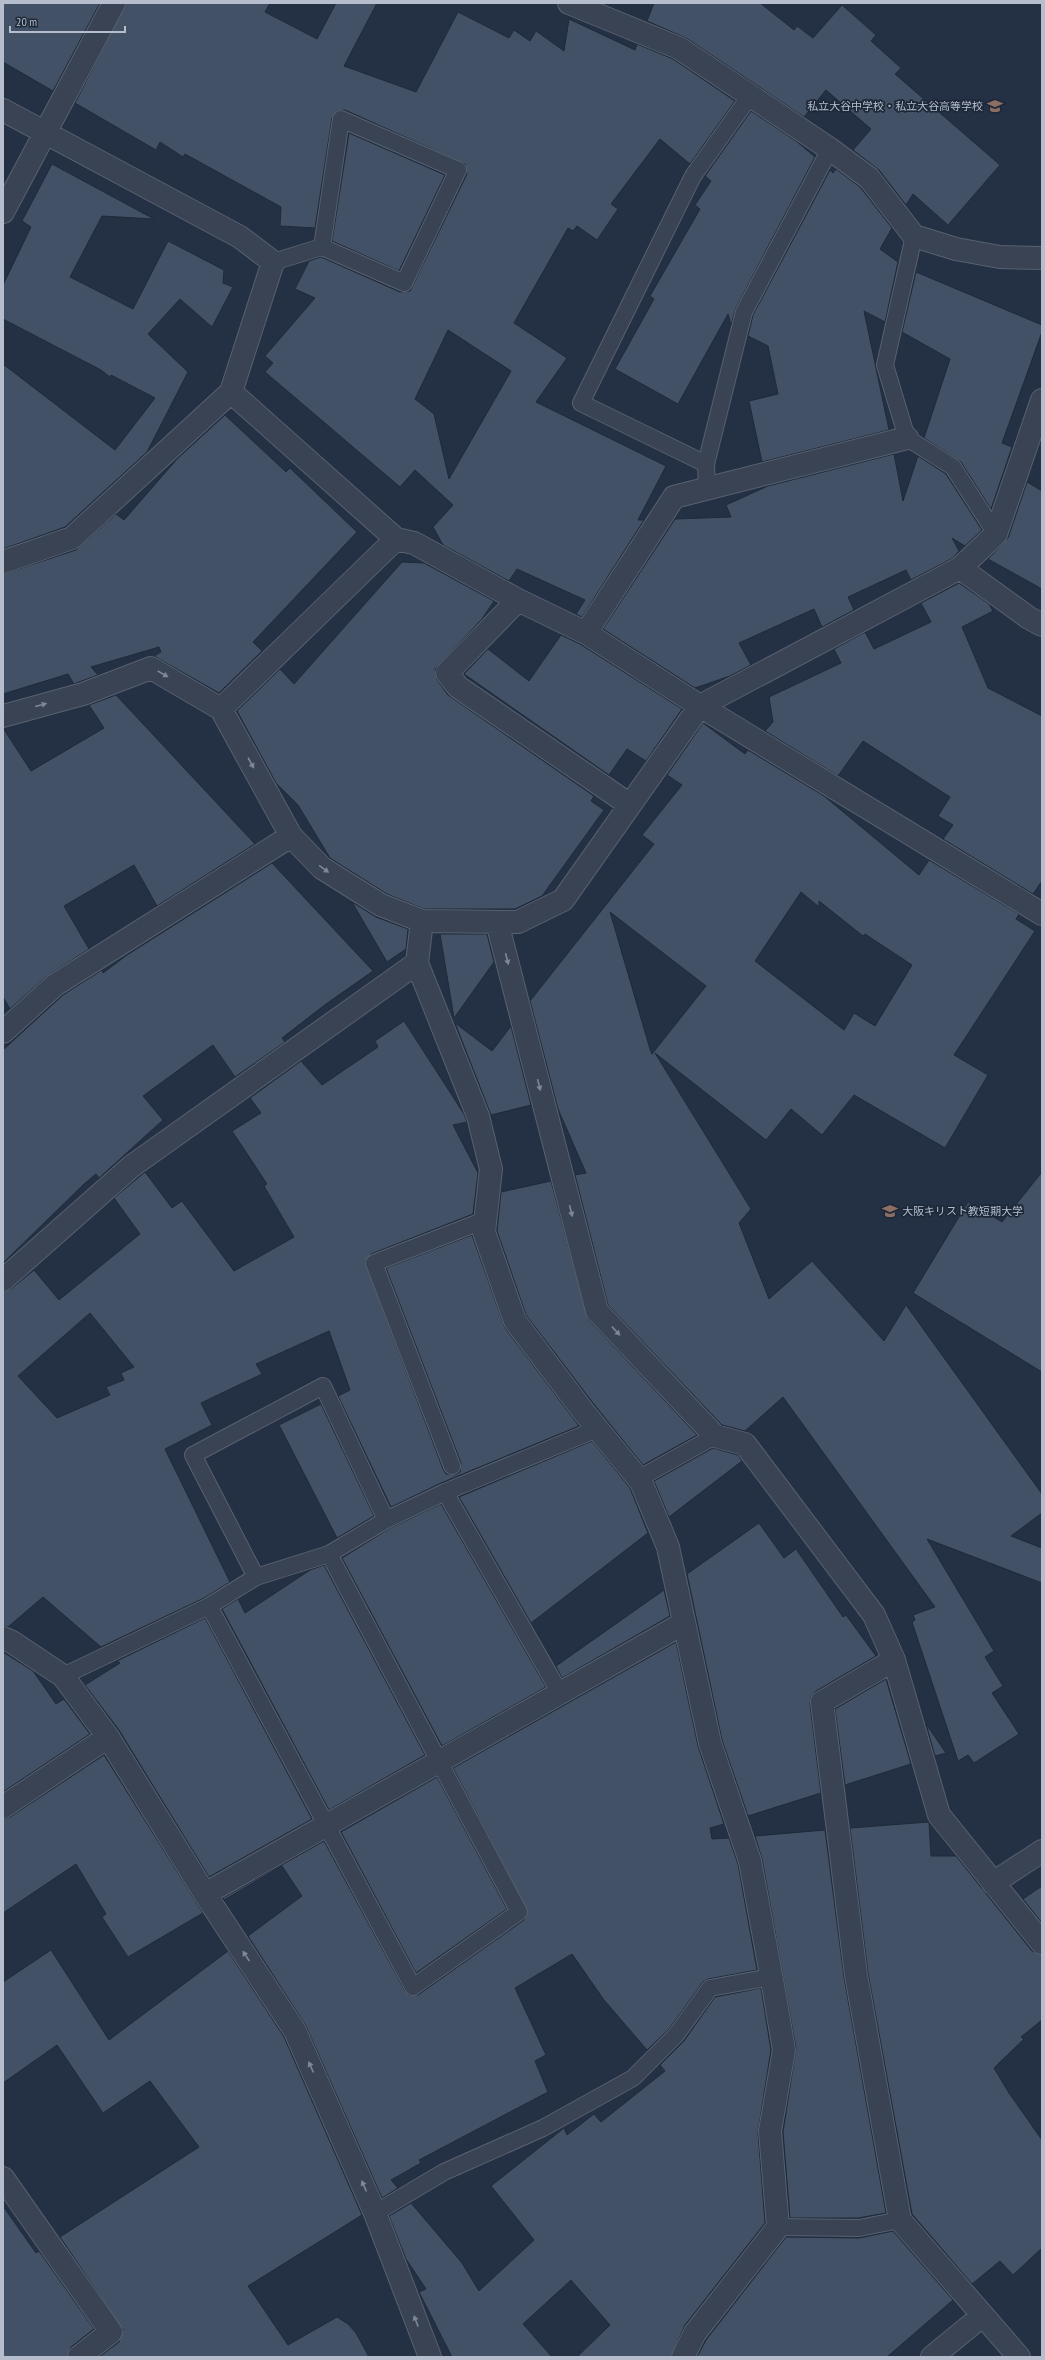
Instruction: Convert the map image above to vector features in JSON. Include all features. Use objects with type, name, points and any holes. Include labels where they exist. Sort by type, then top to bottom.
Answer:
[{"type":"street","points":[[3,212],[114,3]]},
{"type":"street","points":[[569,3],[679,48],[830,149],[869,178],[914,236],[956,249],[1000,257],[1042,258]]},
{"type":"street","points":[[3,110],[240,237],[273,262],[231,392],[72,538],[3,562]]},
{"type":"street","points":[[231,392],[396,539],[414,543],[518,600],[586,633],[700,706],[1042,914]]},
{"type":"street","points":[[3,716],[83,694],[151,668],[221,709],[291,836],[322,868],[381,904],[422,921],[518,922],[563,900],[700,706],[960,568],[996,534],[1042,400]]},
{"type":"street","points":[[586,633],[674,497],[907,438]]},
{"type":"street","points":[[221,709],[396,539]]},
{"type":"street","points":[[960,568],[1028,618],[1042,625]]},
{"type":"street","points":[[518,600],[447,673],[458,687],[630,805]]},
{"type":"street","points":[[3,1032],[55,985],[291,836]]},
{"type":"street","points":[[422,921],[417,963],[478,1116],[491,1169],[484,1232],[515,1321],[597,1429],[638,1479],[668,1547],[710,1743],[750,1862],[771,1977],[784,2050],[770,2131],[778,2227],[695,2333],[683,2357]]},
{"type":"street","points":[[497,922],[597,1311],[715,1436],[745,1444],[874,1615],[894,1660],[939,1815],[1042,1943]]},
{"type":"street","points":[[3,1280],[132,1166],[417,963]]},
{"type":"street","points":[[205,1894],[684,1623]]},
{"type":"street","points":[[3,1638],[12,1642],[63,1676],[108,1737],[205,1894],[295,2031],[375,2213],[430,2357]]},
{"type":"street","points":[[894,1660],[822,1702],[856,1975],[900,2220],[1018,2357]]},
{"type":"street","points":[[3,1807],[108,1737]]},
{"type":"street","points":[[993,1883],[1042,1851]]},
{"type":"street","points":[[3,2178],[112,2332],[79,2357]]},
{"type":"street","points":[[932,2357],[982,2316]]},
{"type":"lane","points":[[706,464],[581,403],[693,176],[750,96]]},
{"type":"lane","points":[[273,262],[322,247],[404,283],[458,170],[341,119],[322,247]]},
{"type":"lane","points":[[707,489],[706,464],[744,312],[830,149]]},
{"type":"lane","points":[[914,236],[885,365],[907,438],[953,467],[996,534]]},
{"type":"lane","points":[[452,1466],[374,1263],[485,1220]]},
{"type":"lane","points":[[256,1577],[193,1455],[323,1386],[386,1520]]},
{"type":"lane","points":[[63,1676],[209,1606],[256,1577],[329,1554],[386,1520],[445,1492],[597,1429]]},
{"type":"lane","points":[[638,1479],[715,1436]]},
{"type":"lane","points":[[445,1492],[560,1693]]},
{"type":"lane","points":[[209,1606],[413,1987],[519,1912],[329,1554]]},
{"type":"lane","points":[[375,2213],[444,2172],[543,2128],[633,2078],[676,2035],[710,1988],[771,1977]]},
{"type":"lane","points":[[778,2227],[859,2228],[900,2220]]},
{"type":"building","points":[[3,3],[100,3],[53,91],[3,62]]},
{"type":"building","points":[[126,3],[270,3],[265,12],[317,39],[336,3],[377,3],[344,66],[416,92],[458,12],[509,38],[514,30],[530,41],[536,31],[564,51],[569,19],[635,50],[637,44],[673,59],[735,101],[690,164],[660,139],[611,204],[618,209],[597,240],[577,226],[573,231],[568,228],[514,323],[567,358],[536,402],[666,466],[638,520],[644,520],[582,617],[576,614],[585,600],[517,569],[509,581],[443,545],[433,527],[453,505],[415,470],[400,487],[265,372],[273,363],[265,356],[315,298],[295,289],[309,261],[321,257],[400,292],[410,291],[467,174],[465,164],[345,110],[337,111],[332,118],[315,228],[280,226],[281,207],[185,154],[183,157],[160,142],[156,150],[75,103]],"holes":[[[448,330],[511,371],[449,479],[434,414],[415,399]]]},
{"type":"building","points":[[654,3],[760,3],[794,30],[797,26],[813,38],[842,5],[876,35],[871,41],[901,68],[895,74],[1000,165],[948,225],[913,194],[906,205],[879,170],[853,150],[871,129],[826,90],[804,117],[686,38],[647,21]]},
{"type":"building","points":[[751,111],[796,141],[815,157],[736,308],[731,325],[728,314],[678,404],[615,369],[654,299],[650,296],[700,209],[695,205],[711,181],[705,176]]},
{"type":"building","points":[[349,133],[445,175],[399,271],[332,241]]},
{"type":"building","points":[[52,164],[154,219],[102,216],[70,277],[133,309],[168,241],[224,270],[223,283],[233,287],[212,327],[180,299],[148,334],[188,372],[147,452],[65,527],[3,549],[3,364],[115,450],[155,398],[111,375],[110,377],[101,370],[3,319],[3,285],[31,227],[22,221]]},
{"type":"building","points":[[836,169],[860,187],[892,228],[880,249],[898,262],[885,322],[864,311],[889,430],[762,462],[749,401],[778,394],[768,346],[748,336],[753,315],[830,170],[833,173]]},
{"type":"building","points":[[916,272],[1042,325],[1042,332],[1002,443],[1012,447],[991,509],[961,462],[924,438],[950,359],[902,332]]},
{"type":"building","points":[[225,415],[286,472],[290,468],[357,532],[253,642],[262,651],[219,693],[154,656],[161,652],[159,647],[91,667],[98,675],[74,684],[68,674],[3,694],[3,574],[76,550],[116,514],[124,520],[177,459]]},
{"type":"building","points":[[894,454],[903,501],[918,456],[946,474],[982,530],[965,546],[952,538],[959,551],[953,558],[911,580],[906,570],[848,597],[854,610],[822,627],[814,609],[739,643],[751,665],[730,676],[695,688],[603,629],[675,519],[731,517],[726,505],[768,486]]},
{"type":"building","points":[[1027,482],[1042,491],[1042,589],[988,559],[1008,538]]},
{"type":"building","points":[[402,562],[424,563],[494,601],[482,619],[435,669],[437,680],[448,695],[594,796],[591,801],[604,810],[542,896],[515,909],[424,909],[387,894],[330,858],[298,805],[276,783],[237,711],[280,669],[294,684]]},
{"type":"building","points":[[959,583],[989,604],[993,611],[962,627],[988,688],[1042,716],[1042,881],[1033,894],[943,839],[953,825],[938,816],[950,797],[863,741],[838,776],[765,731],[773,722],[769,697],[841,663],[834,649],[865,632],[874,649],[931,622],[921,603]]},
{"type":"building","points":[[561,635],[580,644],[682,709],[646,761],[627,749],[609,775],[464,674],[488,649],[529,681]]},
{"type":"building","points":[[116,695],[255,844],[157,906],[134,865],[64,906],[89,949],[47,976],[10,1009],[3,997],[3,728],[31,771],[104,728],[89,705]]},
{"type":"building","points":[[703,723],[745,754],[748,750],[824,796],[919,875],[929,860],[1019,914],[1016,919],[1035,931],[954,1055],[988,1075],[945,1148],[854,1095],[822,1135],[791,1109],[766,1140],[655,1053],[751,1209],[739,1223],[769,1299],[812,1261],[884,1341],[906,1305],[1042,1494],[1042,1513],[1011,1536],[1042,1548],[1042,1583],[927,1539],[994,1651],[985,1657],[1003,1686],[992,1693],[1019,1734],[974,1763],[968,1755],[958,1761],[912,1622],[915,1620],[913,1615],[935,1607],[783,1397],[745,1431],[722,1425],[608,1305],[575,1175],[586,1173],[558,1109],[530,1001],[654,844],[642,835],[682,785],[667,775]],"holes":[[[801,892],[819,907],[819,901],[863,936],[865,934],[912,965],[875,1026],[854,1013],[844,1030],[755,961]],[[610,912],[706,986],[652,1054],[650,1049]]]},
{"type":"building","points":[[272,863],[373,971],[326,1004],[282,1038],[285,1042],[235,1077],[213,1045],[143,1096],[163,1120],[99,1178],[96,1174],[84,1184],[3,1263],[3,1050],[63,995],[102,970],[103,973],[127,955]]},
{"type":"building","points":[[352,902],[376,917],[408,929],[406,949],[387,962]]},
{"type":"building","points":[[440,934],[487,934],[494,962],[454,1018]]},
{"type":"building","points":[[404,1021],[464,1114],[467,1122],[453,1125],[478,1173],[473,1214],[371,1254],[365,1262],[443,1469],[446,1474],[455,1475],[460,1472],[461,1463],[386,1268],[472,1235],[505,1328],[579,1426],[441,1483],[391,1507],[338,1396],[350,1390],[329,1331],[256,1364],[262,1374],[201,1403],[212,1425],[165,1449],[230,1582],[204,1598],[101,1647],[43,1597],[8,1627],[3,1626],[3,1292],[11,1289],[34,1270],[59,1300],[140,1234],[114,1198],[145,1172],[172,1208],[182,1201],[234,1271],[294,1237],[264,1186],[267,1184],[232,1131],[261,1113],[250,1098],[301,1061],[322,1085],[378,1047],[375,1041]],"holes":[[[90,1313],[134,1367],[121,1373],[124,1380],[106,1387],[110,1395],[57,1418],[18,1376]]]},
{"type":"building","points":[[455,1023],[492,1051],[511,1026],[531,1105],[491,1115]]},
{"type":"building","points":[[1042,1172],[1042,1372],[913,1293],[968,1202],[1002,1222]]},
{"type":"building","points":[[551,1181],[588,1319],[697,1435],[643,1465],[593,1403],[526,1315],[497,1231],[501,1192]]},
{"type":"building","points":[[321,1404],[374,1516],[337,1538],[279,1425]]},
{"type":"building","points":[[592,1441],[630,1488],[648,1533],[531,1623],[459,1497]]},
{"type":"building","points":[[713,1448],[738,1455],[742,1461],[669,1517],[654,1481]]},
{"type":"building","points":[[441,1504],[546,1687],[442,1746],[342,1558],[390,1528]]},
{"type":"building","points":[[759,1523],[784,1558],[796,1549],[843,1617],[846,1615],[876,1656],[816,1691],[811,1697],[810,1704],[821,1793],[748,1816],[722,1740],[687,1574]]},
{"type":"building","points":[[324,1565],[425,1755],[329,1810],[222,1609],[238,1599],[245,1613],[310,1570]]},
{"type":"building","points":[[664,1590],[670,1616],[562,1678],[556,1666]]},
{"type":"building","points":[[205,1618],[312,1819],[209,1877],[119,1730],[85,1685],[120,1663],[117,1661]]},
{"type":"building","points":[[676,1642],[698,1746],[724,1824],[710,1828],[712,1839],[729,1838],[738,1864],[757,1970],[708,1979],[703,1982],[669,2029],[647,2050],[604,2000],[572,1954],[515,1988],[546,2055],[535,2061],[548,2092],[419,2160],[421,2163],[391,2180],[398,2188],[382,2198],[306,2026],[248,1936],[302,1896],[282,1866],[224,1900],[223,1898],[324,1841],[405,1991],[409,1995],[418,1995],[524,1920],[528,1912],[453,1768]]},
{"type":"building","points":[[3,1652],[33,1671],[56,1704],[64,1699],[90,1734],[3,1792]]},
{"type":"building","points":[[886,1679],[911,1764],[845,1785],[835,1709]]},
{"type":"building","points":[[926,1724],[946,1753],[935,1756]]},
{"type":"building","points":[[104,1755],[203,1913],[128,1957],[102,1917],[106,1914],[76,1864],[3,1913],[3,1819],[10,1817]]},
{"type":"building","points":[[437,1777],[507,1909],[416,1973],[341,1832]]},
{"type":"building","points":[[929,1822],[931,1856],[956,1856],[1032,1951],[1042,1955],[1042,2020],[1021,2037],[1024,2039],[994,2068],[1009,2093],[1042,2140],[1042,2248],[1013,2275],[1000,2261],[972,2284],[912,2214],[868,1973],[850,1828]]},
{"type":"building","points":[[825,1830],[844,1977],[886,2213],[858,2218],[790,2218],[783,2132],[796,2048],[762,1859],[755,1836]]},
{"type":"building","points":[[1042,1886],[1042,1923],[1023,1899]]},
{"type":"building","points":[[51,1950],[109,2040],[228,1951],[284,2037],[362,2215],[248,2286],[288,2345],[337,2317],[348,2324],[356,2333],[369,2357],[99,2357],[119,2342],[123,2330],[60,2237],[199,2147],[150,2081],[103,2113],[57,2045],[3,2083],[3,1982]]},
{"type":"building","points":[[761,1988],[771,2050],[758,2132],[765,2223],[685,2325],[671,2357],[577,2357],[610,2325],[571,2280],[523,2324],[552,2357],[452,2357],[419,2292],[426,2289],[406,2259],[389,2216],[411,2203],[462,2263],[479,2291],[534,2240],[491,2186],[564,2128],[567,2135],[594,2114],[601,2122],[665,2071],[660,2065],[684,2041],[715,1997]]},
{"type":"building","points":[[3,2206],[36,2253],[39,2251],[94,2329],[71,2347],[67,2357],[3,2357]]},
{"type":"building","points":[[893,2231],[953,2300],[887,2357],[697,2357],[706,2340],[786,2237],[859,2238]]},
{"type":"place","name":"私立大谷中学校・私立大谷高等学校","points":[[995,106]]},
{"type":"place","name":"大阪キリスト教短期大学","points":[[890,1211]]}]
